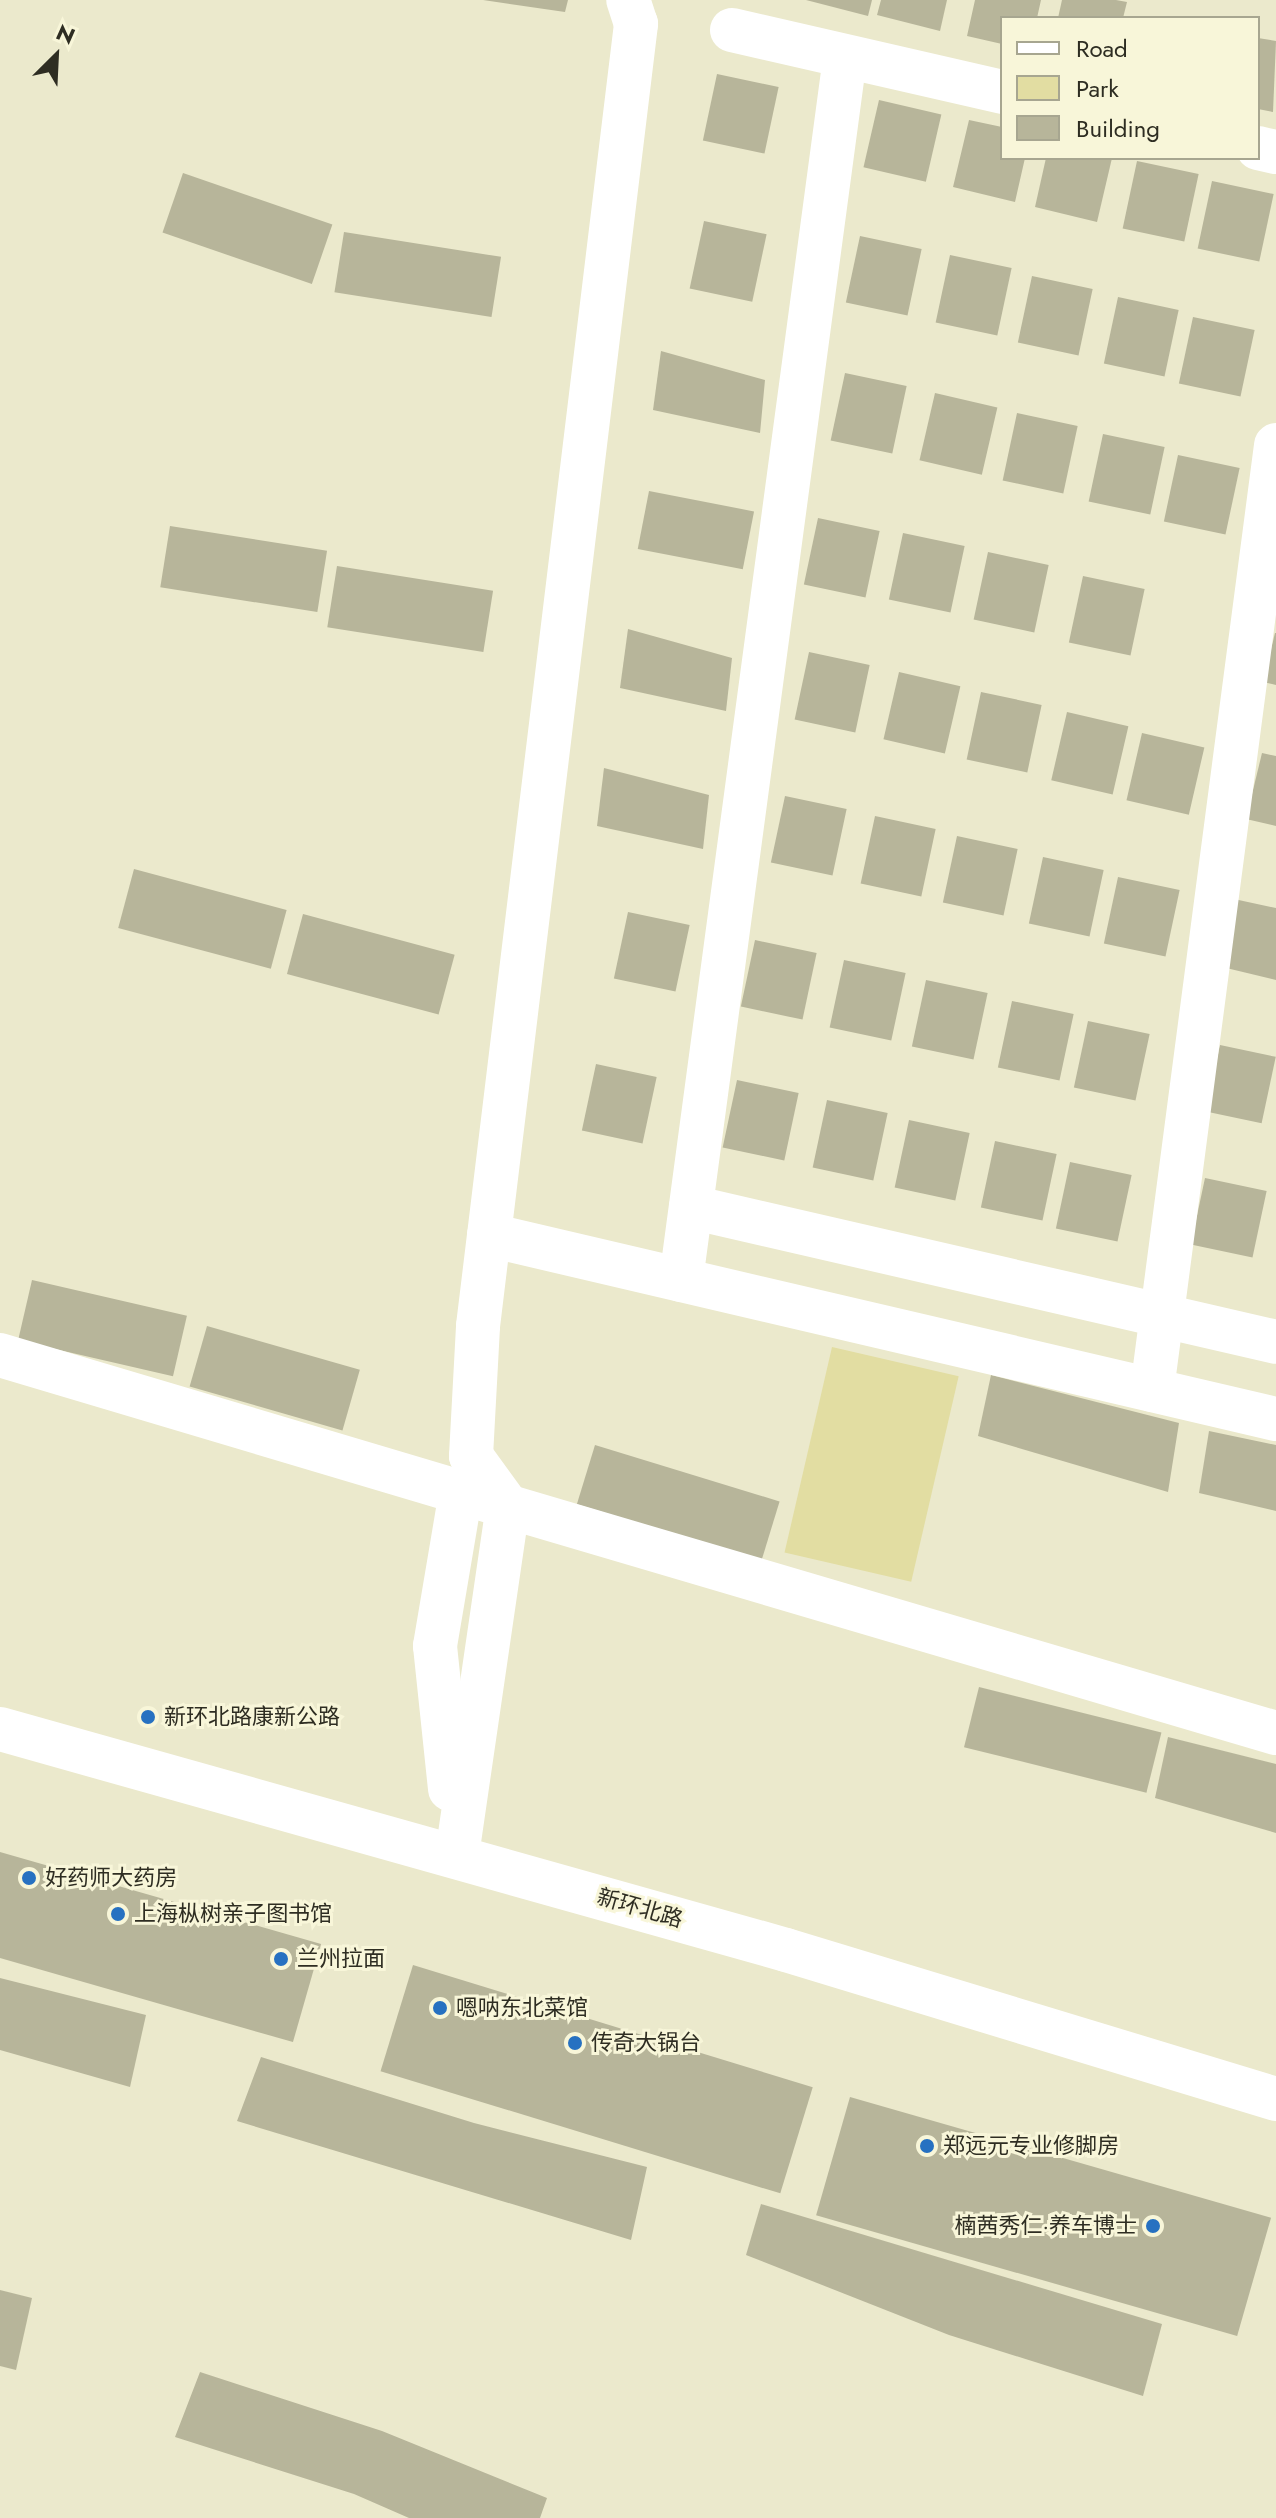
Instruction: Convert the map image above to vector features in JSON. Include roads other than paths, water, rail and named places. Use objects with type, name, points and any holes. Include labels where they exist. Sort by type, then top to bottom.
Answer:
[{"type":"street","points":[[457,1855],[508,1507],[471,1456],[489,1235],[636,24],[628,0]]},
{"type":"street","points":[[732,30],[1000,92]]},
{"type":"street","points":[[681,1280],[845,57]]},
{"type":"street","points":[[1152,1390],[1276,445]]},
{"type":"street","points":[[691,1207],[1276,1342]]},
{"type":"street","points":[[489,1235],[1276,1419]]},
{"type":"street","points":[[0,1355],[1276,1733]]},
{"type":"street","points":[[457,1855],[435,1646],[461,1492]]},
{"type":"street","name":"新环北路","points":[[0,1729],[122,1767],[457,1855],[1276,2099]]},
{"type":"place","name":"新环北路康新公路","points":[[148,1717]]},
{"type":"place","name":"好药师大药房","points":[[29,1878]]},
{"type":"place","name":"上海枞树亲子图书馆","points":[[118,1914]]},
{"type":"place","name":"兰州拉面","points":[[281,1959]]},
{"type":"place","name":"嗯呐东北菜馆","points":[[440,2008]]},
{"type":"place","name":"传奇大锅台","points":[[575,2043]]},
{"type":"place","name":"郑远元专业修脚房","points":[[927,2146]]},
{"type":"place","name":"楠茜秀仁·养车博士","points":[[1153,2226]]}]
